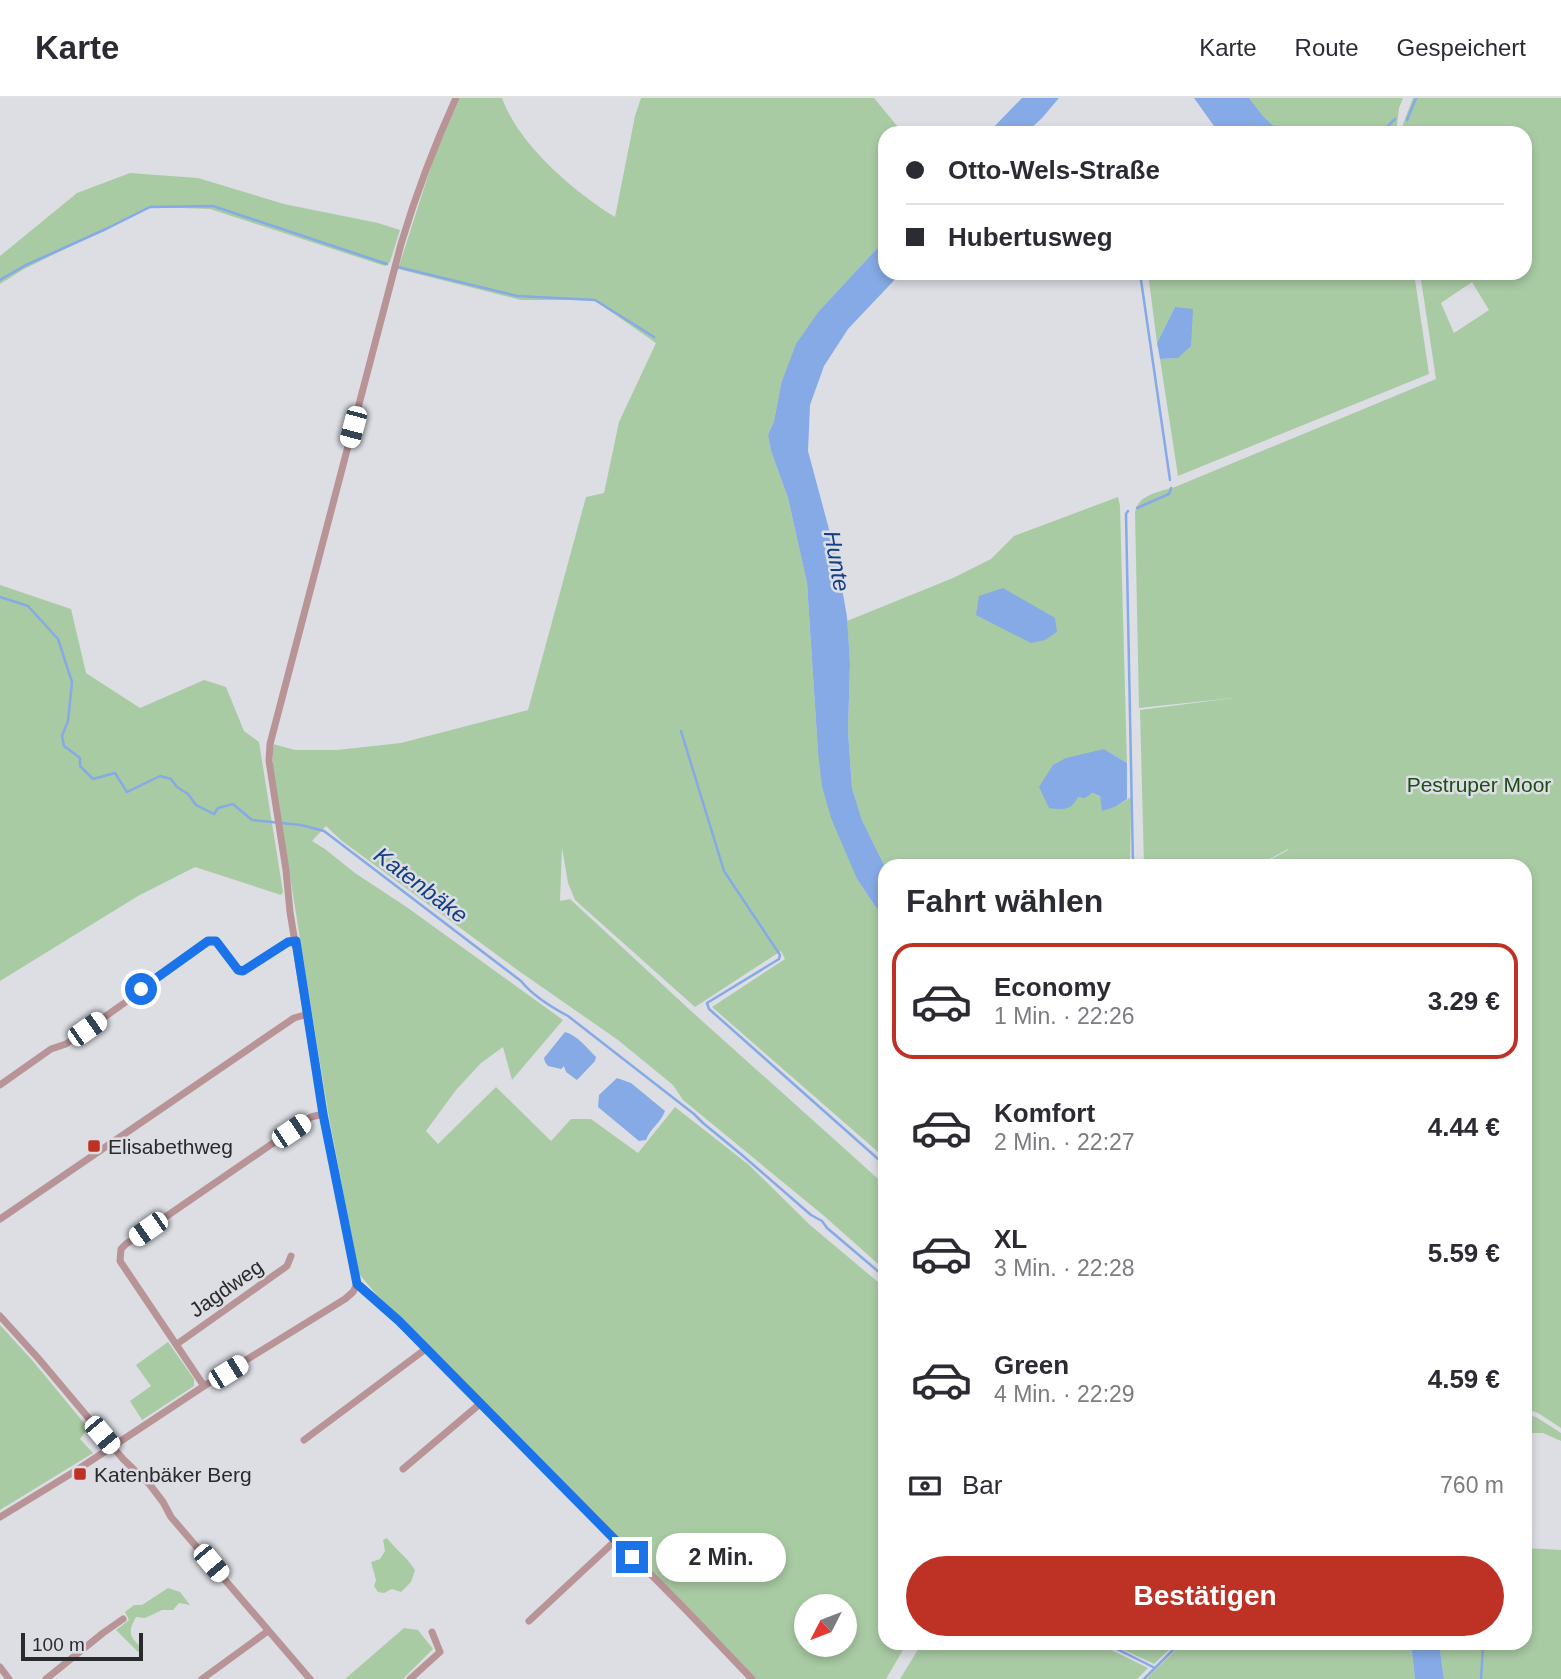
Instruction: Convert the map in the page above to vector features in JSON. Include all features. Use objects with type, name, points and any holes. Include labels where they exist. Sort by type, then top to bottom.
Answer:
[{"type":"street","points":[[0,1517],[345,1299],[357,1284],[323,1114],[276,815],[269,761],[270,744],[404,233],[438,136],[456,98]]},
{"type":"street","points":[[0,1085],[51,1049],[66,1044],[208,941],[216,941],[238,970],[243,971],[288,942],[296,941]]},
{"type":"street","points":[[0,1219],[294,1018],[308,1014]]},
{"type":"street","points":[[204,1386],[120,1261],[121,1249],[311,1117],[323,1114]]},
{"type":"street","name":"Jagdweg","points":[[177,1344],[287,1266],[291,1256]]},
{"type":"street","points":[[357,1284],[426,1348],[752,1679]]},
{"type":"street","points":[[0,1316],[112,1447],[150,1485],[171,1517],[310,1679]]},
{"type":"street","points":[[304,1440],[426,1348]]},
{"type":"street","points":[[403,1469],[481,1403]]},
{"type":"street","points":[[529,1620],[616,1540]]},
{"type":"street","points":[[46,1679],[123,1619]]},
{"type":"street","points":[[202,1679],[268,1630]]},
{"type":"street","points":[[410,1679],[440,1653],[432,1632]]},
{"type":"street","points":[[0,1667],[9,1679]]},
{"type":"green space","points":[[460,98],[502,98],[521,133],[549,165],[582,194],[615,217],[641,98],[874,98],[897,126],[878,126],[878,248],[819,311],[781,384],[774,421],[768,435],[788,498],[807,583],[818,752],[857,879],[878,910],[878,1152],[712,1007],[785,959],[781,951],[695,1007],[575,900],[568,883],[562,848],[560,901],[570,899],[878,1179],[878,1264],[683,1100],[673,1085],[618,1040],[516,969],[342,841],[326,826],[312,841],[563,1020],[512,1080],[503,1047],[481,1063],[456,1090],[426,1131],[438,1144],[496,1087],[551,1141],[571,1119],[591,1119],[638,1153],[675,1107],[749,1165],[810,1225],[878,1282],[878,1650],[903,1650],[886,1679],[754,1679],[359,1274],[328,1112],[273,771],[273,744],[295,750],[337,750],[401,743],[528,710],[586,497],[604,493],[619,422],[656,343],[594,300],[521,300],[398,269],[436,151]]},
{"type":"green space","points":[[1249,98],[1403,98],[1397,126],[1274,126]]},
{"type":"green space","name":"Pestruper Moor","points":[[1413,98],[1561,98],[1561,1428],[1532,1411],[1532,859],[1272,859],[1288,849],[1270,859],[1144,859],[1140,710],[1233,698],[1139,708],[1137,506],[1145,497],[1436,379],[1421,280],[1532,280],[1532,126],[1403,126]],"holes":[[[1472,282],[1489,310],[1454,333],[1441,303]]]},
{"type":"green space","points":[[130,173],[198,178],[284,204],[400,230],[390,262],[385,266],[210,209],[151,207],[24,269],[0,284],[0,256],[77,193]]},
{"type":"green space","points":[[1149,280],[1415,280],[1429,374],[1178,476],[1160,359],[1178,358],[1175,307],[1157,343]]},
{"type":"green space","points":[[1118,497],[1127,763],[1104,749],[1078,797],[1091,793],[1100,796],[1103,810],[1115,807],[1131,797],[1130,859],[881,859],[862,820],[852,788],[848,731],[850,663],[847,621],[953,578],[991,559],[1014,536]]},
{"type":"green space","points":[[0,585],[71,609],[86,673],[140,708],[204,680],[226,687],[244,731],[259,742],[283,892],[281,895],[195,867],[138,896],[0,981]]},
{"type":"green space","points":[[0,1325],[88,1428],[80,1439],[93,1453],[0,1510]]},
{"type":"green space","points":[[168,1342],[194,1379],[194,1386],[142,1420],[130,1401],[151,1386],[136,1365]]},
{"type":"green space","points":[[1532,1416],[1561,1433],[1561,1441],[1543,1433],[1532,1433]]},
{"type":"green space","points":[[387,1538],[415,1570],[411,1582],[401,1592],[392,1589],[384,1593],[378,1592],[374,1586],[376,1580],[371,1562],[380,1559],[385,1551],[383,1540]]},
{"type":"green space","points":[[1532,1548],[1561,1550],[1561,1679],[1444,1679],[1440,1650],[1532,1650]]},
{"type":"green space","points":[[168,1588],[180,1592],[190,1605],[179,1603],[173,1610],[162,1610],[145,1618],[136,1617],[131,1631],[133,1638],[143,1649],[138,1652],[116,1630],[129,1620],[125,1612],[134,1605],[142,1605]]},
{"type":"green space","points":[[404,1628],[418,1630],[433,1649],[403,1679],[345,1679]]},
{"type":"green space","points":[[918,1650],[1111,1650],[1148,1668],[1137,1679],[900,1679]]},
{"type":"green space","points":[[1125,1650],[1169,1650],[1154,1664]]},
{"type":"green space","points":[[1176,1650],[1412,1650],[1415,1679],[1146,1679]]},
{"type":"water","points":[[1022,98],[1059,98],[1033,126],[995,126]]},
{"type":"water","points":[[1194,98],[1249,98],[1274,126],[1214,126]]},
{"type":"water","name":"Hunte","points":[[878,248],[878,280],[894,280],[848,329],[824,366],[810,405],[808,451],[837,559],[847,617],[850,663],[848,731],[852,788],[862,820],[881,859],[878,859],[878,910],[857,879],[831,818],[822,786],[807,583],[788,498],[768,435],[774,421],[781,384],[796,344],[819,311]]},
{"type":"water","points":[[1175,307],[1193,309],[1191,346],[1178,358],[1160,359],[1157,343]]},
{"type":"water","points":[[1003,588],[1055,618],[1057,632],[1045,640],[1031,643],[976,615],[979,596]]},
{"type":"water","points":[[1104,749],[1127,763],[1127,799],[1102,811],[1100,796],[1092,793],[1085,798],[1078,797],[1066,808],[1049,808],[1039,787],[1053,765],[1066,758]]},
{"type":"water","points":[[565,1032],[578,1039],[596,1057],[577,1080],[566,1072],[564,1066],[561,1069],[548,1066],[544,1058]]},
{"type":"water","points":[[617,1078],[631,1083],[665,1111],[646,1140],[639,1141],[598,1107],[599,1095]]},
{"type":"water","points":[[1412,1650],[1440,1650],[1444,1679],[1415,1679]]},
{"type":"waterway","points":[[1407,120],[1416,98]]},
{"type":"waterway","points":[[1388,126],[1395,119]]},
{"type":"waterway","points":[[0,280],[26,265],[150,207],[213,206],[387,264]]},
{"type":"waterway","points":[[398,267],[517,296],[595,300],[654,337]]},
{"type":"waterway","points":[[1141,280],[1170,480]]},
{"type":"waterway","points":[[1137,508],[1169,494],[1171,488]]},
{"type":"waterway","points":[[1128,511],[1133,859]]},
{"type":"waterway","name":"Katenbäke","points":[[0,597],[28,606],[58,639],[72,682],[68,721],[62,736],[64,746],[80,758],[80,766],[93,779],[115,773],[127,792],[160,776],[171,779],[196,805],[214,814],[218,808],[233,804],[252,820],[301,825],[324,831],[694,1114],[878,1271]]},
{"type":"waterway","points":[[681,731],[724,871],[780,955],[779,959],[707,1003],[709,1009],[878,1159]]},
{"type":"waterway","points":[[1119,1650],[1155,1668]]},
{"type":"waterway","points":[[1144,1679],[1173,1650]]},
{"type":"waterway","points":[[1481,1679],[1483,1650]]},
{"type":"place","name":"Elisabethweg","points":[[94,1146]]},
{"type":"place","name":"Katenbäker Berg","points":[[80,1474]]},
{"type":"route","points":[[141,989],[208,941],[216,941],[238,970],[243,971],[288,942],[296,941],[323,1114],[357,1284],[399,1321],[632,1557]]}]
